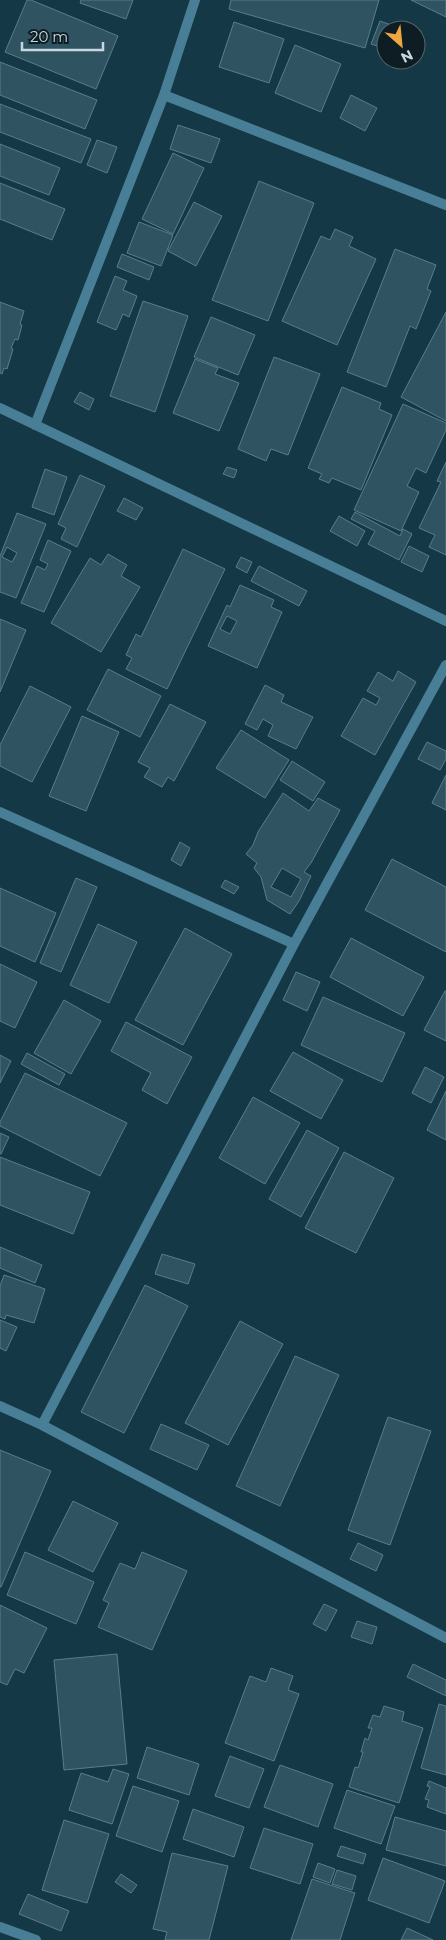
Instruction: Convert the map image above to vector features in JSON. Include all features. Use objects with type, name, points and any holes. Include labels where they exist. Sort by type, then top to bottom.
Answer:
[{"type":"street","points":[[35,426],[164,95],[195,0]]},
{"type":"street","points":[[164,95],[446,204]]},
{"type":"street","points":[[0,408],[446,621]]},
{"type":"street","points":[[42,1425],[294,944],[446,665]]},
{"type":"street","points":[[0,812],[294,944]]},
{"type":"street","points":[[0,1406],[42,1425],[446,1638]]},
{"type":"street","points":[[0,1927],[36,1940]]},
{"type":"building","points":[[27,0],[118,36],[96,89],[5,52]]},
{"type":"building","points":[[81,0],[133,0],[126,19],[80,3]]},
{"type":"building","points":[[231,0],[379,0],[365,48],[229,9]]},
{"type":"building","points":[[411,0],[446,0],[446,17]]},
{"type":"building","points":[[234,22],[284,39],[269,83],[219,67]]},
{"type":"building","points":[[376,31],[376,46],[371,44]]},
{"type":"building","points":[[295,45],[341,64],[321,112],[275,93]]},
{"type":"building","points":[[0,62],[97,100],[85,129],[0,95]]},
{"type":"building","points":[[351,95],[377,108],[365,131],[340,118]]},
{"type":"building","points":[[0,104],[91,139],[81,163],[0,132]]},
{"type":"building","points":[[178,125],[220,139],[211,163],[170,149]]},
{"type":"building","points":[[97,140],[117,147],[107,173],[87,165]]},
{"type":"building","points":[[0,144],[60,168],[49,195],[0,176]]},
{"type":"building","points":[[173,153],[204,168],[173,234],[142,219]]},
{"type":"building","points":[[259,181],[314,203],[268,321],[212,300]]},
{"type":"building","points":[[0,183],[65,209],[52,240],[0,219]]},
{"type":"building","points":[[194,202],[222,216],[196,266],[168,251]]},
{"type":"building","points":[[139,222],[173,235],[161,266],[127,253]]},
{"type":"building","points":[[335,229],[353,237],[349,246],[376,259],[337,345],[282,321],[321,236],[330,240]]},
{"type":"building","points":[[395,249],[436,265],[427,289],[431,291],[416,329],[410,326],[386,387],[347,372]]},
{"type":"building","points":[[122,254],[154,267],[149,280],[117,267]]},
{"type":"building","points":[[115,276],[127,281],[123,290],[137,296],[129,317],[123,314],[116,330],[97,322]]},
{"type":"building","points":[[143,301],[188,316],[155,412],[110,396]]},
{"type":"building","points":[[0,302],[24,311],[18,340],[15,339],[11,348],[13,349],[7,369],[4,368],[2,374],[0,373]]},
{"type":"building","points":[[446,312],[446,421],[401,397]]},
{"type":"building","points":[[211,317],[255,335],[238,375],[194,357]]},
{"type":"building","points":[[274,357],[320,374],[288,455],[271,449],[266,461],[238,449]]},
{"type":"building","points":[[195,359],[218,368],[215,374],[239,383],[219,431],[173,413]]},
{"type":"building","points":[[342,387],[381,403],[379,409],[392,415],[361,490],[332,478],[329,483],[319,479],[322,474],[308,468]]},
{"type":"building","points":[[80,392],[94,399],[89,410],[74,402]]},
{"type":"building","points":[[403,404],[446,423],[446,430],[426,473],[416,468],[407,486],[419,492],[401,531],[354,510]]},
{"type":"building","points":[[446,462],[446,555],[429,547],[435,535],[419,528],[441,482],[437,481]]},
{"type":"building","points":[[227,467],[237,470],[234,478],[223,474]]},
{"type":"building","points":[[45,469],[67,477],[54,515],[32,507]]},
{"type":"building","points":[[80,475],[105,486],[77,547],[61,539],[66,528],[58,524]]},
{"type":"building","points":[[124,498],[143,508],[136,520],[117,511]]},
{"type":"building","points":[[355,512],[400,536],[403,529],[412,534],[399,560],[368,544],[375,531],[351,519]]},
{"type":"building","points":[[17,513],[46,524],[16,598],[0,592],[0,556]],"holes":[[[7,547],[17,553],[12,562],[2,557]]]},
{"type":"building","points":[[339,516],[365,531],[357,546],[330,531]]},
{"type":"building","points":[[48,540],[71,551],[44,612],[21,603],[37,566],[45,570],[48,564],[40,560]]},
{"type":"building","points":[[409,546],[429,556],[422,572],[401,562]]},
{"type":"building","points":[[183,549],[225,569],[167,689],[126,669],[132,658],[126,655],[136,634],[141,637]]},
{"type":"building","points":[[108,554],[127,565],[121,576],[140,587],[101,652],[51,623],[90,558],[101,565]]},
{"type":"building","points":[[241,557],[252,562],[247,573],[236,567]]},
{"type":"building","points":[[259,566],[307,591],[299,606],[251,581]]},
{"type":"building","points":[[240,585],[274,600],[271,607],[282,612],[257,668],[208,646],[227,605],[230,607]],"holes":[[[227,616],[237,621],[230,634],[220,629]]]},
{"type":"building","points":[[0,619],[26,630],[0,692]]},
{"type":"building","points":[[108,669],[161,696],[140,737],[87,710]]},
{"type":"building","points":[[398,671],[416,682],[375,755],[341,736],[363,698],[376,705],[380,698],[367,691],[378,672],[393,681]]},
{"type":"building","points":[[265,685],[284,695],[281,702],[313,717],[296,749],[268,736],[273,725],[263,719],[257,730],[245,724]]},
{"type":"building","points":[[30,686],[71,707],[32,782],[0,766],[0,745]]},
{"type":"building","points":[[170,704],[206,722],[174,781],[168,777],[162,787],[144,777],[150,768],[138,762]]},
{"type":"building","points":[[82,716],[119,732],[86,811],[49,796]]},
{"type":"building","points":[[241,730],[289,760],[265,798],[216,768]]},
{"type":"building","points":[[427,742],[446,751],[446,759],[440,770],[418,759]]},
{"type":"building","points":[[292,761],[325,782],[313,801],[280,780]]},
{"type":"building","points":[[446,775],[446,810],[432,803]]},
{"type":"building","points":[[283,793],[309,811],[318,798],[340,810],[311,863],[304,872],[311,876],[299,901],[290,914],[267,900],[261,877],[254,868],[257,863],[246,854],[253,845],[258,832]],"holes":[[[282,868],[301,879],[291,897],[271,887]]]},
{"type":"building","points":[[180,842],[190,848],[181,866],[171,860]]},
{"type":"building","points":[[392,859],[446,887],[446,952],[365,910]]},
{"type":"building","points":[[76,878],[97,887],[61,972],[40,963]]},
{"type":"building","points":[[225,880],[239,887],[234,894],[221,887]]},
{"type":"building","points":[[0,888],[56,913],[35,962],[0,946]]},
{"type":"building","points":[[98,924],[137,942],[109,1003],[70,985]]},
{"type":"building","points":[[185,928],[232,954],[183,1045],[135,1020]]},
{"type":"building","points":[[351,938],[424,977],[403,1016],[330,977]]},
{"type":"building","points":[[0,964],[37,982],[15,1028],[0,1021]]},
{"type":"building","points":[[296,972],[320,982],[307,1011],[283,1000]]},
{"type":"building","points":[[446,991],[446,1041],[424,1030]]},
{"type":"building","points":[[323,997],[405,1033],[382,1082],[301,1045]]},
{"type":"building","points":[[64,1000],[101,1021],[71,1074],[34,1053]]},
{"type":"building","points":[[126,1022],[192,1057],[167,1104],[142,1090],[151,1073],[111,1051]]},
{"type":"building","points":[[293,1052],[343,1080],[321,1119],[270,1091]]},
{"type":"building","points":[[27,1053],[65,1074],[59,1085],[21,1064]]},
{"type":"building","points":[[0,1055],[11,1061],[0,1083]]},
{"type":"building","points":[[425,1067],[444,1077],[431,1103],[412,1093]]},
{"type":"building","points":[[25,1073],[127,1123],[100,1176],[0,1126],[0,1122]]},
{"type":"building","points":[[446,1091],[446,1140],[427,1130]]},
{"type":"building","points":[[253,1097],[300,1123],[265,1184],[219,1158]]},
{"type":"building","points":[[307,1130],[339,1148],[301,1217],[269,1199]]},
{"type":"building","points":[[0,1133],[9,1137],[1,1154],[0,1154]]},
{"type":"building","points":[[344,1152],[394,1178],[356,1253],[305,1228]]},
{"type":"building","points":[[0,1157],[90,1192],[73,1234],[0,1205]]},
{"type":"building","points":[[0,1247],[42,1265],[35,1283],[0,1268]]},
{"type":"building","points":[[162,1254],[195,1264],[188,1284],[155,1274]]},
{"type":"building","points":[[4,1275],[45,1289],[34,1323],[6,1315],[5,1319],[0,1317],[0,1286]]},
{"type":"building","points":[[145,1285],[188,1306],[124,1433],[81,1412]]},
{"type":"building","points":[[0,1320],[17,1327],[6,1351],[0,1348]]},
{"type":"building","points":[[240,1321],[283,1344],[228,1445],[185,1423]]},
{"type":"building","points":[[295,1356],[339,1375],[280,1506],[236,1486]]},
{"type":"building","points":[[388,1417],[431,1431],[390,1545],[348,1530]]},
{"type":"building","points":[[161,1424],[209,1445],[197,1470],[150,1449]]},
{"type":"building","points":[[0,1450],[51,1471],[1,1587],[0,1587]]},
{"type":"building","points":[[73,1501],[118,1523],[93,1572],[48,1550]]},
{"type":"building","points":[[358,1543],[383,1555],[376,1571],[350,1559]]},
{"type":"building","points":[[25,1552],[94,1582],[76,1624],[7,1595]]},
{"type":"building","points":[[142,1552],[187,1571],[152,1650],[98,1627],[109,1603],[103,1600],[120,1563],[135,1569]]},
{"type":"building","points":[[324,1604],[337,1610],[326,1631],[313,1624]]},
{"type":"building","points":[[0,1605],[47,1628],[24,1673],[15,1669],[7,1685],[0,1682]]},
{"type":"building","points":[[357,1621],[377,1627],[372,1644],[351,1637]]},
{"type":"building","points":[[117,1654],[127,1764],[64,1770],[54,1660]]},
{"type":"building","points":[[413,1664],[446,1680],[446,1696],[407,1677]]},
{"type":"building","points":[[271,1668],[293,1676],[288,1690],[299,1694],[274,1761],[225,1743],[250,1676],[266,1682]]},
{"type":"building","points":[[439,1704],[446,1706],[446,1775],[421,1768]]},
{"type":"building","points":[[384,1706],[404,1712],[402,1721],[423,1728],[399,1803],[349,1787],[355,1767],[358,1768],[365,1738],[368,1740],[372,1728],[368,1728],[373,1715],[380,1717]]},
{"type":"building","points":[[147,1747],[199,1764],[189,1795],[137,1778]]},
{"type":"building","points":[[230,1756],[264,1769],[249,1808],[215,1796]]},
{"type":"building","points":[[280,1765],[333,1784],[318,1827],[264,1807]]},
{"type":"building","points":[[113,1769],[129,1774],[112,1824],[69,1810],[81,1773],[108,1782]]},
{"type":"building","points":[[429,1781],[446,1788],[446,1814],[427,1807],[429,1800],[425,1799],[430,1787],[427,1786]]},
{"type":"building","points":[[133,1786],[179,1801],[162,1852],[116,1836]]},
{"type":"building","points":[[347,1790],[395,1806],[381,1844],[334,1828]]},
{"type":"building","points":[[193,1809],[244,1827],[234,1857],[183,1839]]},
{"type":"building","points":[[395,1817],[446,1831],[446,1866],[386,1850]]},
{"type":"building","points":[[64,1820],[109,1834],[87,1903],[42,1890]]},
{"type":"building","points":[[264,1828],[313,1844],[300,1884],[250,1868]]},
{"type":"building","points":[[341,1846],[366,1854],[363,1864],[337,1856]]},
{"type":"building","points":[[172,1853],[228,1866],[209,1940],[165,1940],[167,1932],[153,1929]]},
{"type":"building","points":[[383,1858],[445,1881],[429,1923],[368,1900]]},
{"type":"building","points":[[318,1863],[335,1869],[330,1883],[313,1877]]},
{"type":"building","points":[[337,1870],[356,1876],[352,1890],[332,1884]]},
{"type":"building","points":[[121,1874],[137,1885],[131,1893],[115,1882]]},
{"type":"building","points":[[312,1879],[355,1893],[340,1940],[291,1940]]},
{"type":"building","points":[[28,1894],[69,1911],[61,1931],[19,1914]]},
{"type":"building","points":[[407,1928],[433,1940],[401,1940]]}]
